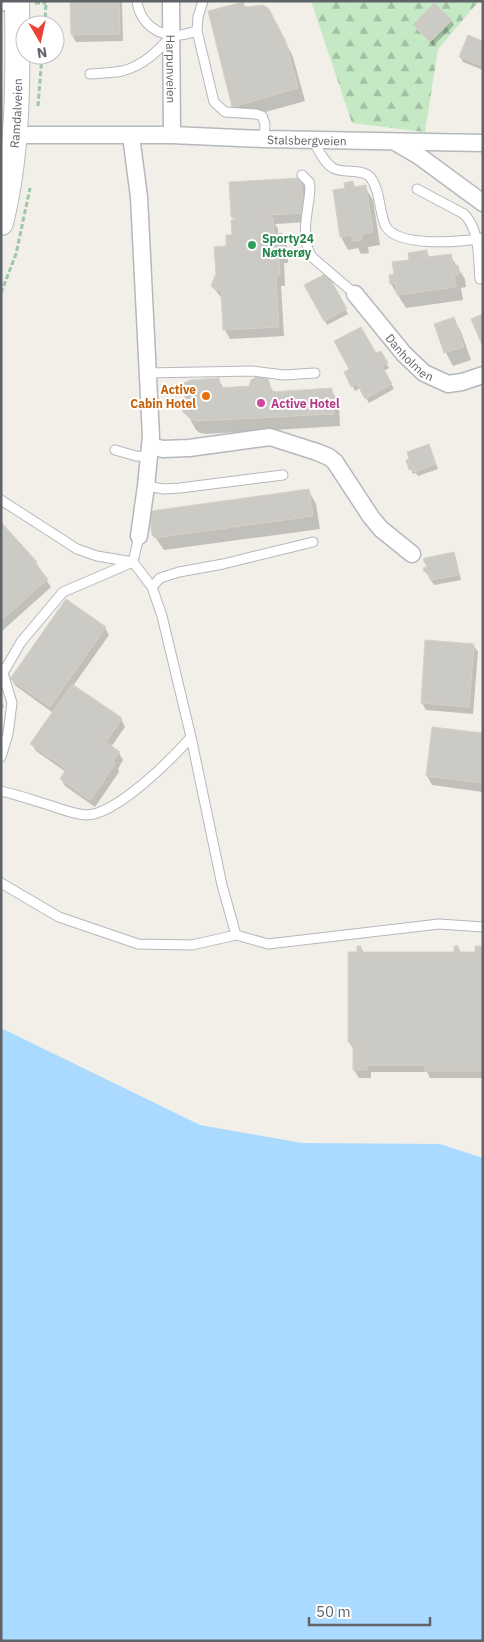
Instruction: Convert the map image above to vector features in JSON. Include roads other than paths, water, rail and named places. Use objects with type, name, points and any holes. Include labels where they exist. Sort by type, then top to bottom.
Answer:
[{"type":"main road","name":"Ramdalveien","points":[[1,222],[8,196],[16,135],[18,51],[12,2]]},
{"type":"street","name":"Harpunveien","points":[[171,1],[172,135]]},
{"type":"street","name":"Stalsbergveien","points":[[16,135],[172,135],[264,139],[483,143]]},
{"type":"street","points":[[131,136],[139,197],[150,451],[139,536]]},
{"type":"street","points":[[396,142],[419,156],[483,203]]},
{"type":"street","name":"Danholmen","points":[[355,294],[404,354],[424,373],[448,384],[462,382],[483,375]]},
{"type":"street","points":[[150,451],[189,448],[270,437],[317,452],[335,462],[381,529],[412,554]]},
{"type":"lane","points":[[137,1],[138,12],[148,26],[171,36],[197,31]]},
{"type":"lane","points":[[203,1],[198,17],[197,31],[214,102],[226,112],[262,116],[266,132],[264,139]]},
{"type":"lane","points":[[90,74],[123,71],[156,53],[171,36]]},
{"type":"lane","points":[[313,140],[324,159],[332,168],[343,172],[366,174],[369,177],[373,183],[385,224],[390,232],[400,238],[414,242],[479,239]]},
{"type":"lane","points":[[302,175],[309,182],[310,188],[305,239],[307,249],[312,257],[355,294]]},
{"type":"lane","points":[[417,189],[464,214],[470,220],[479,239],[480,279]]},
{"type":"lane","points":[[147,373],[252,371],[284,375],[315,373]]},
{"type":"lane","points":[[115,450],[136,456],[150,451]]},
{"type":"lane","points":[[146,486],[164,489],[180,488],[283,475]]},
{"type":"lane","points":[[1,500],[77,549],[97,556],[133,562],[152,587],[162,616],[192,737],[222,885],[236,935]]},
{"type":"lane","points":[[133,562],[139,536]]},
{"type":"lane","points":[[152,587],[160,578],[172,574],[224,564],[313,542]]},
{"type":"lane","points":[[1,756],[8,734],[12,703],[3,674],[21,642],[63,592],[133,562]]},
{"type":"lane","points":[[1,790],[73,813],[86,815],[97,813],[107,809],[147,781],[170,761],[192,737]]},
{"type":"lane","points":[[1,883],[59,918],[138,944],[192,945],[236,935],[268,944],[440,924],[483,927]]},
{"type":"water","points":[[1,1028],[200,1125],[302,1143],[440,1144],[483,1158],[483,1641],[1,1641]]},
{"type":"place","name":"Sporty24 Nøtterøy","points":[[252,245]]},
{"type":"place","name":"Active Cabin Hotel","points":[[206,396]]},
{"type":"place","name":"Active Hotel","points":[[261,403]]}]
